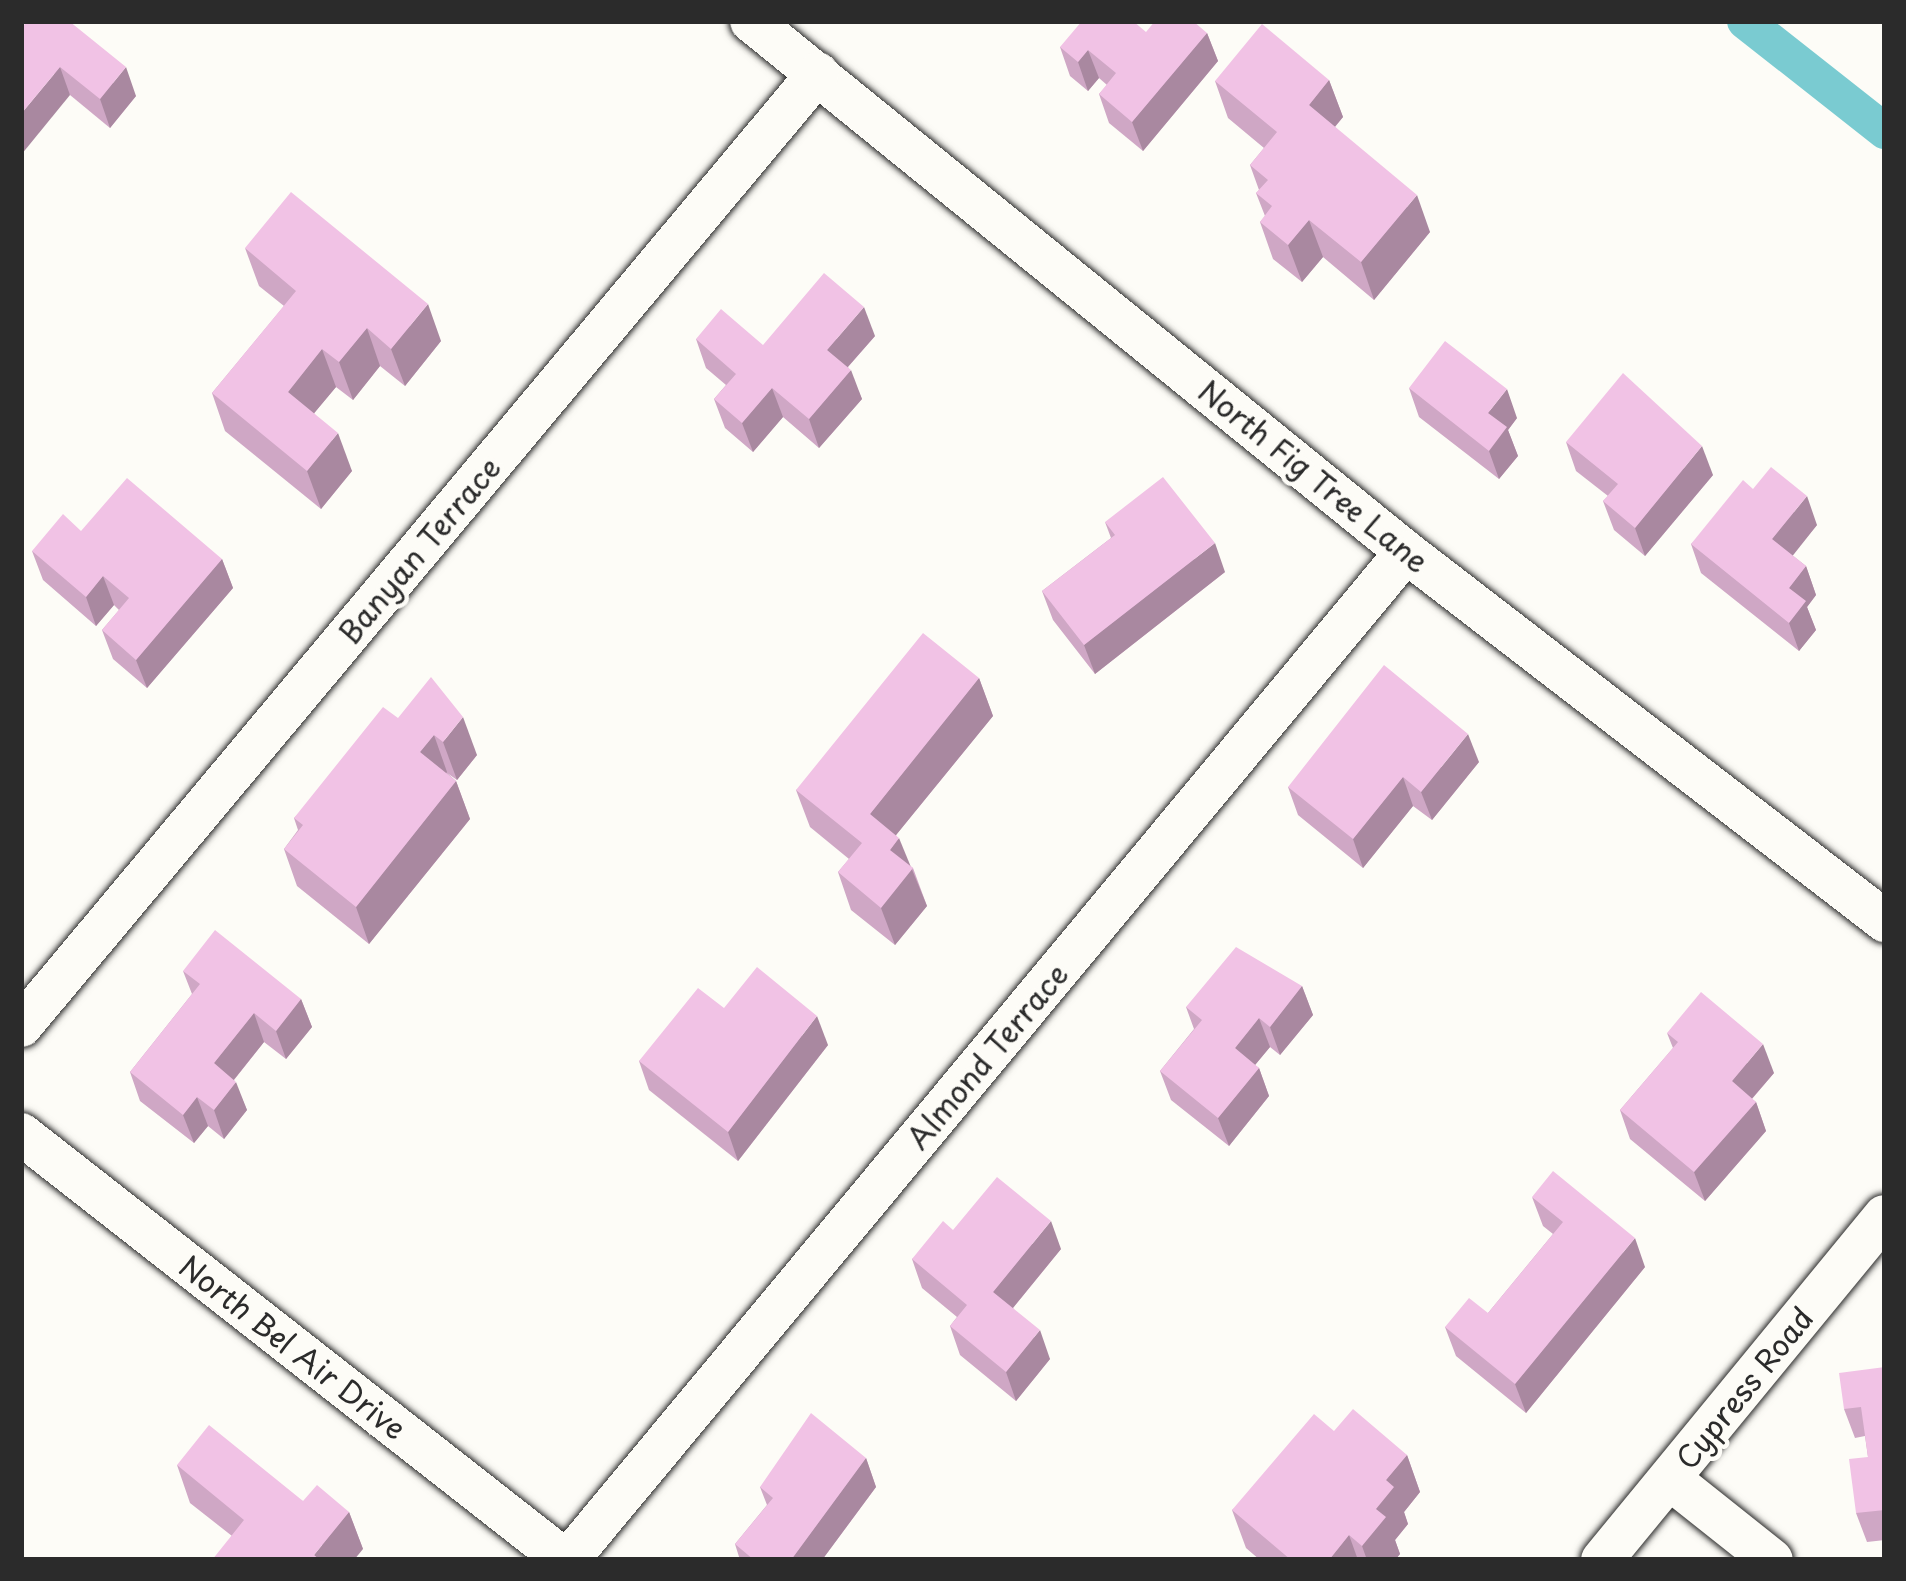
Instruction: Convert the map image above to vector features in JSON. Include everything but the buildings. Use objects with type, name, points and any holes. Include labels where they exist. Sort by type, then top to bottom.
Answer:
[{"type":"street","name":"North Fig Tree Lane","points":[[751,21],[1406,552],[1885,921]]},
{"type":"street","name":"Banyan Terrace","points":[[21,1026],[818,73]]},
{"type":"street","name":"Almond Terrace","points":[[566,1560],[1406,552]]},
{"type":"street","name":"North Bel Air Drive","points":[[21,1133],[566,1560]]},
{"type":"street","name":"Cypress Road","points":[[1602,1560],[1885,1216]]},
{"type":"street","points":[[1670,1478],[1772,1560]]},
{"type":"waterway","points":[[1745,21],[1885,131]]}]
